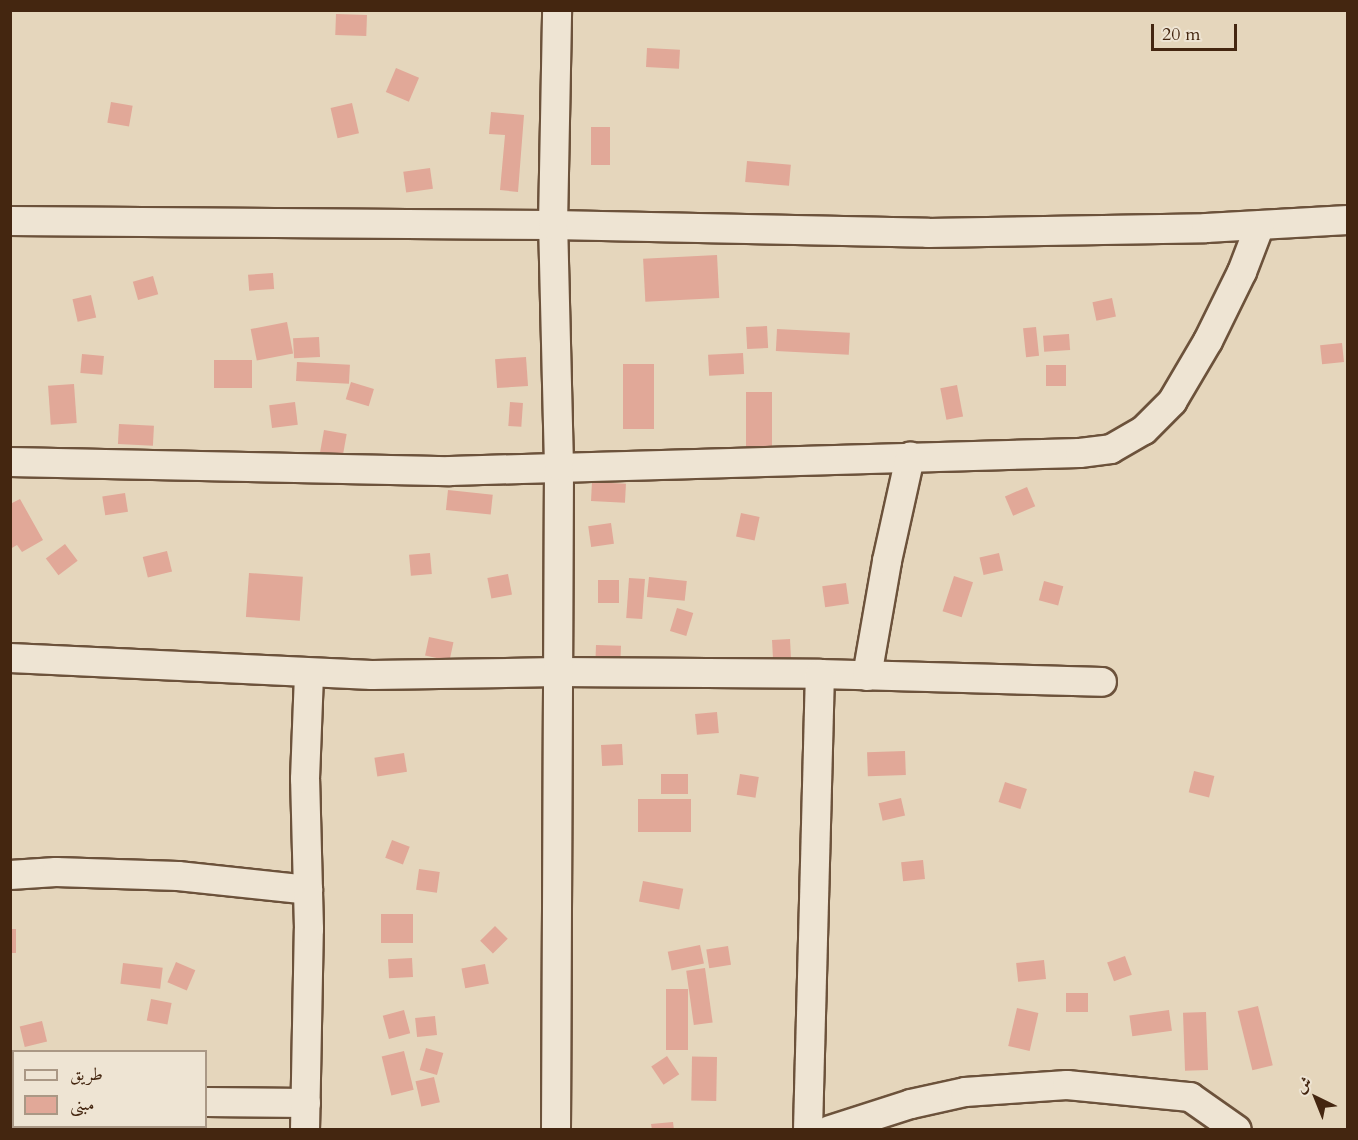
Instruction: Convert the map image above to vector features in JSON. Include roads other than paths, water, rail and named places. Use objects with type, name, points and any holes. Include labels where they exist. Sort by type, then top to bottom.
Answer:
[{"type":"street","points":[[556,11],[553,225],[559,466],[556,1130]]},
{"type":"street","points":[[10,221],[553,225],[928,233],[1260,225],[1347,220]]},
{"type":"street","points":[[10,462],[450,471],[559,466],[1080,453],[1111,449],[1144,430],[1172,402],[1208,341],[1242,272],[1260,225]]},
{"type":"street","points":[[867,676],[887,561],[910,457]]},
{"type":"street","points":[[10,658],[309,673],[441,676],[557,672],[820,674],[1102,682]]},
{"type":"street","points":[[207,1102],[305,1116],[308,890],[305,779],[309,673]]},
{"type":"street","points":[[808,1130],[820,674]]},
{"type":"street","points":[[10,875],[56,872],[178,876],[308,890]]},
{"type":"street","points":[[830,1130],[911,1104],[965,1092],[1067,1084],[1190,1097],[1237,1130]]}]
